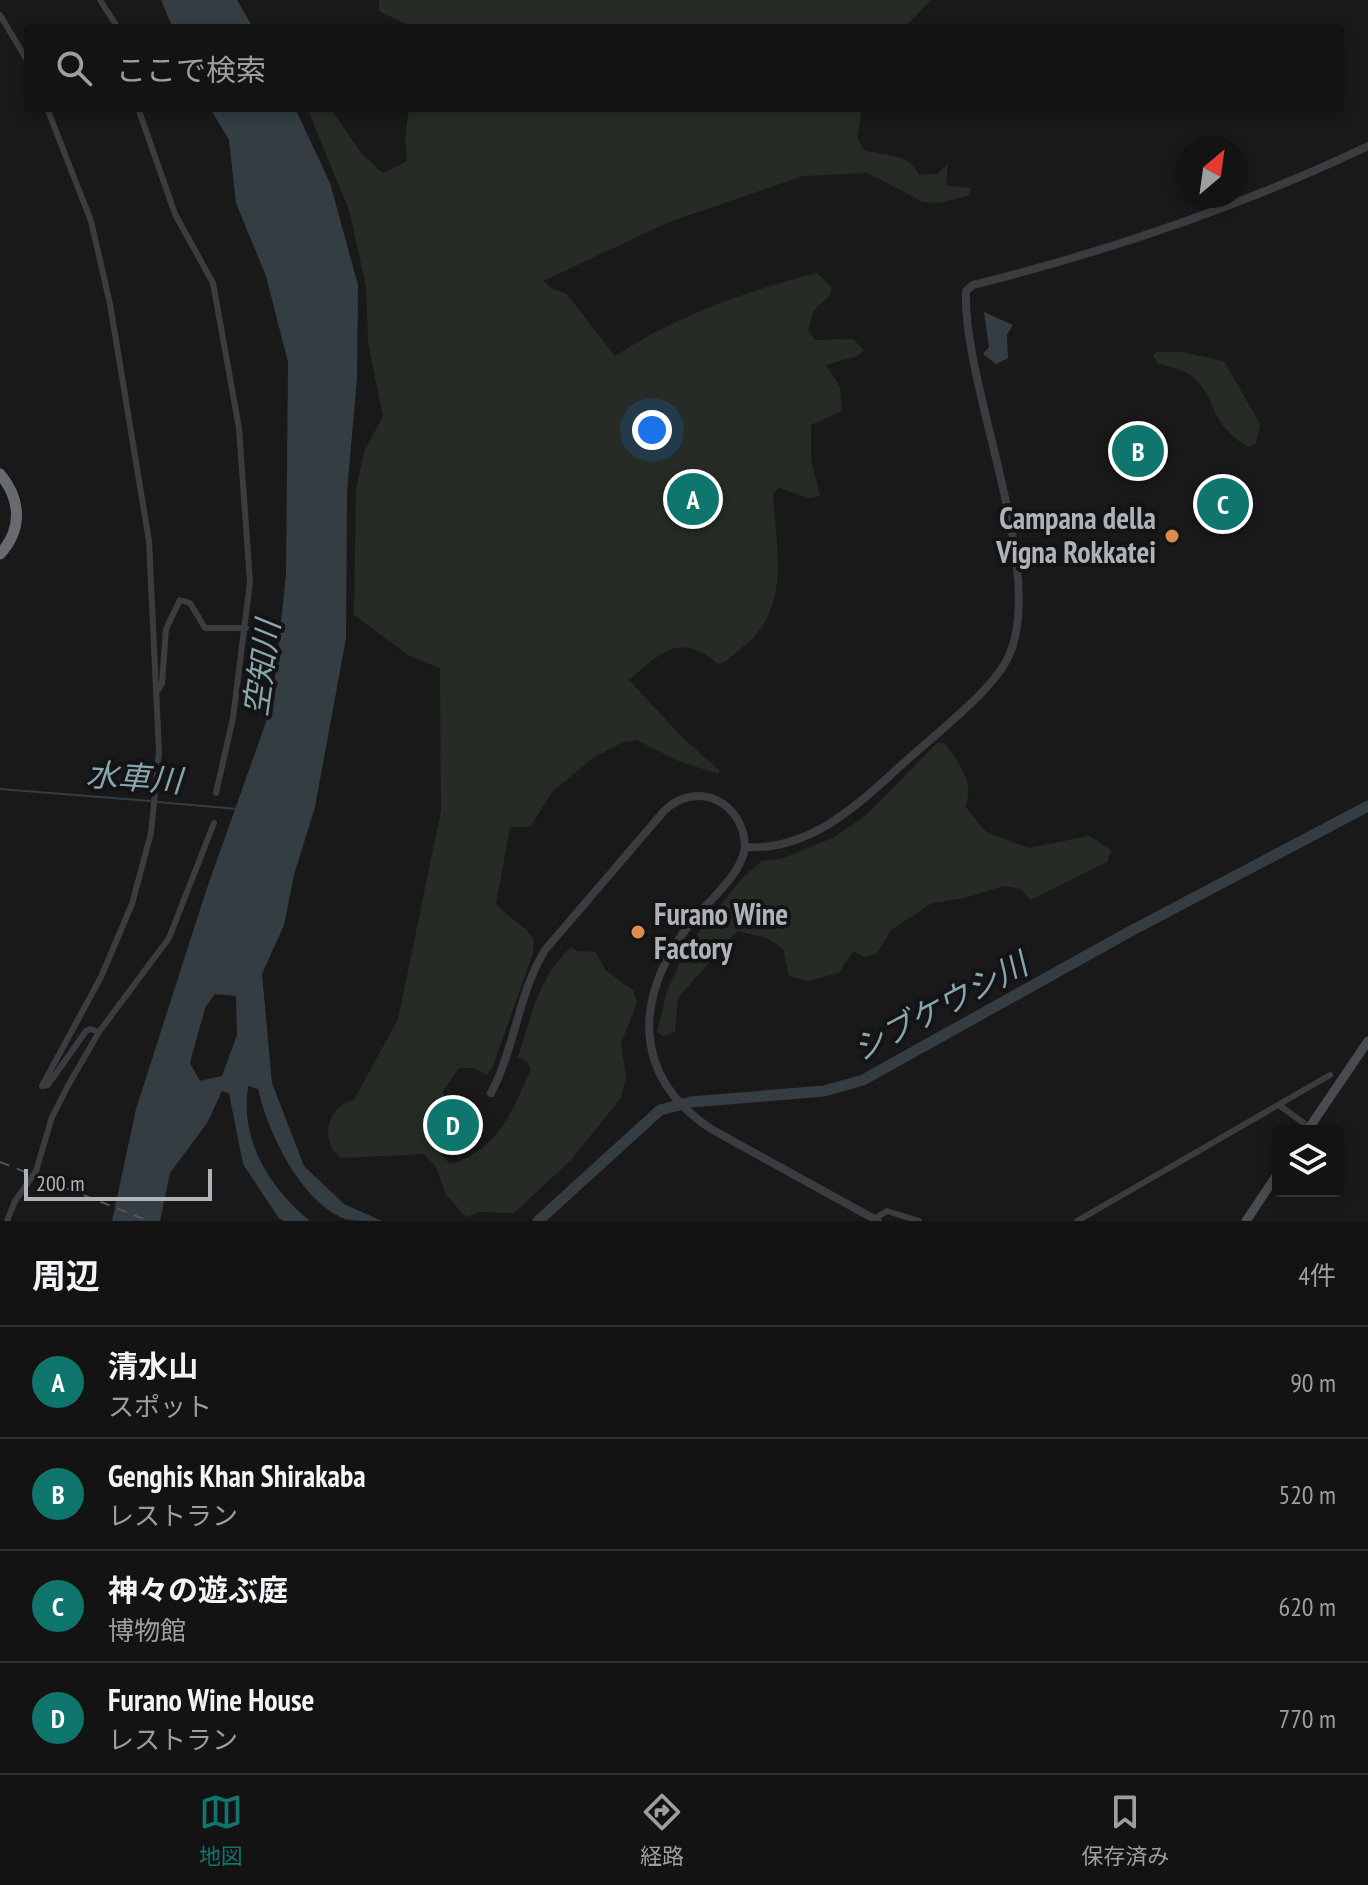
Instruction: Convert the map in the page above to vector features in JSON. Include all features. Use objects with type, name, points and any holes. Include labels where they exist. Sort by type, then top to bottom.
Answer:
[{"type":"highway","points":[[0,474],[12,490],[17,518],[13,534],[0,554]]},
{"type":"main road","points":[[1311,1125],[1368,1041]]},
{"type":"main road","points":[[1246,1221],[1272,1182]]},
{"type":"street","points":[[100,0],[115,24]]},
{"type":"street","points":[[0,15],[24,55]]},
{"type":"street","points":[[49,112],[91,221],[105,275],[145,509],[158,690],[157,793],[140,878],[101,977],[42,1086],[48,1085],[86,1031],[93,1029],[99,1032]]},
{"type":"street","points":[[139,112],[175,214],[213,283],[246,486],[250,582],[246,628],[227,751],[216,793]]},
{"type":"street","points":[[745,847],[777,847],[846,815],[992,681],[1011,654],[1018,625],[1014,536],[982,405],[967,306],[968,288],[1106,250],[1305,176],[1368,146]]},
{"type":"street","points":[[158,690],[162,683],[166,629],[180,600],[190,603],[205,628],[246,628]]},
{"type":"street","points":[[491,1093],[506,1062],[532,975],[545,950],[664,811],[688,796],[719,800],[740,821],[745,847],[736,869],[677,943],[657,990],[648,1042],[665,1086],[699,1120],[876,1220],[887,1211],[919,1221]]},
{"type":"street","points":[[7,1221],[15,1201],[36,1171],[56,1108],[99,1032],[169,938],[214,823]]},
{"type":"street","points":[[1077,1221],[1330,1075]]},
{"type":"street","points":[[1279,1105],[1303,1125]]},
{"type":"shaded area","points":[[161,0],[237,0],[251,24],[171,24]]},
{"type":"shaded area","points":[[379,0],[931,0],[908,24],[406,24],[379,11]]},
{"type":"shaded area","points":[[212,112],[297,112],[330,183],[358,285],[357,378],[347,492],[346,638],[315,807],[294,875],[284,925],[262,974],[272,1083],[304,1166],[344,1204],[382,1221],[345,1219],[314,1197],[300,1181],[278,1144],[258,1089],[248,1086],[247,1106],[253,1144],[270,1178],[310,1221],[283,1221],[278,1217],[243,1164],[229,1093],[222,1091],[207,1123],[170,1173],[160,1221],[112,1221],[136,1109],[206,891],[272,705],[286,575],[288,362],[266,276],[236,203],[229,140]],"holes":[[[215,994],[236,996],[237,1035],[222,1076],[200,1081],[190,1063],[205,1008]]]},
{"type":"shaded area","points":[[309,112],[333,112],[362,154],[383,173],[407,161],[405,138],[408,112],[861,112],[857,138],[864,150],[903,159],[919,175],[937,174],[948,164],[946,185],[971,188],[968,196],[939,203],[923,202],[868,173],[803,176],[669,222],[543,281],[552,289],[566,293],[615,356],[662,329],[712,306],[817,273],[831,286],[831,294],[814,310],[808,330],[815,340],[853,339],[864,350],[858,356],[826,365],[840,387],[842,411],[811,425],[811,460],[820,496],[809,498],[779,488],[773,493],[777,580],[775,597],[761,628],[725,662],[718,664],[704,654],[681,647],[661,654],[629,680],[683,738],[719,770],[719,774],[681,762],[636,740],[621,743],[593,758],[553,791],[530,827],[510,827],[496,904],[534,939],[533,953],[493,1066],[487,1075],[473,1068],[459,1068],[443,1091],[448,1108],[429,1141],[450,1164],[480,1150],[501,1127],[531,1069],[527,1062],[518,1057],[537,998],[551,971],[571,947],[577,951],[596,952],[605,970],[633,990],[637,1003],[621,1044],[626,1077],[621,1098],[570,1161],[514,1213],[479,1212],[466,1217],[446,1195],[436,1167],[424,1154],[341,1158],[334,1151],[328,1133],[332,1116],[345,1103],[354,1100],[398,1019],[441,811],[440,668],[408,655],[354,615],[356,490],[364,452],[383,416],[368,343],[366,286],[349,210]]},
{"type":"shaded area","points":[[984,312],[1013,325],[1007,335],[1008,358],[996,364],[983,354],[989,347]]},
{"type":"shaded area","points":[[1157,352],[1182,352],[1224,361],[1260,424],[1256,443],[1249,447],[1232,436],[1203,387],[1180,370],[1158,364],[1153,355]]},
{"type":"shaded area","points":[[937,743],[945,743],[960,765],[968,789],[965,806],[986,832],[1029,848],[1089,836],[1111,850],[1107,862],[1031,900],[1021,889],[1004,886],[960,899],[932,903],[891,930],[877,953],[865,957],[853,951],[839,973],[807,981],[789,976],[783,949],[767,938],[737,931],[678,998],[675,1032],[663,1036],[657,1032],[667,991],[687,946],[744,876],[762,861],[781,859],[835,837],[866,815]]},
{"type":"waterway","name":"水車川","points":[[0,789],[150,801]]},
{"type":"waterway","name":"水車川","points":[[157,802],[238,809]]},
{"type":"waterway","name":"シブケウシ川","points":[[538,1221],[660,1110],[691,1102],[824,1091],[863,1080],[1129,932],[1368,806]]},
{"type":"railway","points":[[0,1162],[149,1221]]},
{"type":"place","name":"Genghis Khan Shirakaba","points":[[1138,451]]},
{"type":"place","name":"清水山","points":[[693,499]]},
{"type":"place","name":"神々の遊ぶ庭","points":[[1223,504]]},
{"type":"place","name":"Campana della Vigna Rokkatei","points":[[1172,536]]},
{"type":"place","name":"Furano Wine Factory","points":[[638,932]]},
{"type":"place","name":"Furano Wine House","points":[[453,1125]]},
{"type":"water label","name":"空知川","points":[[262,668]]}]
